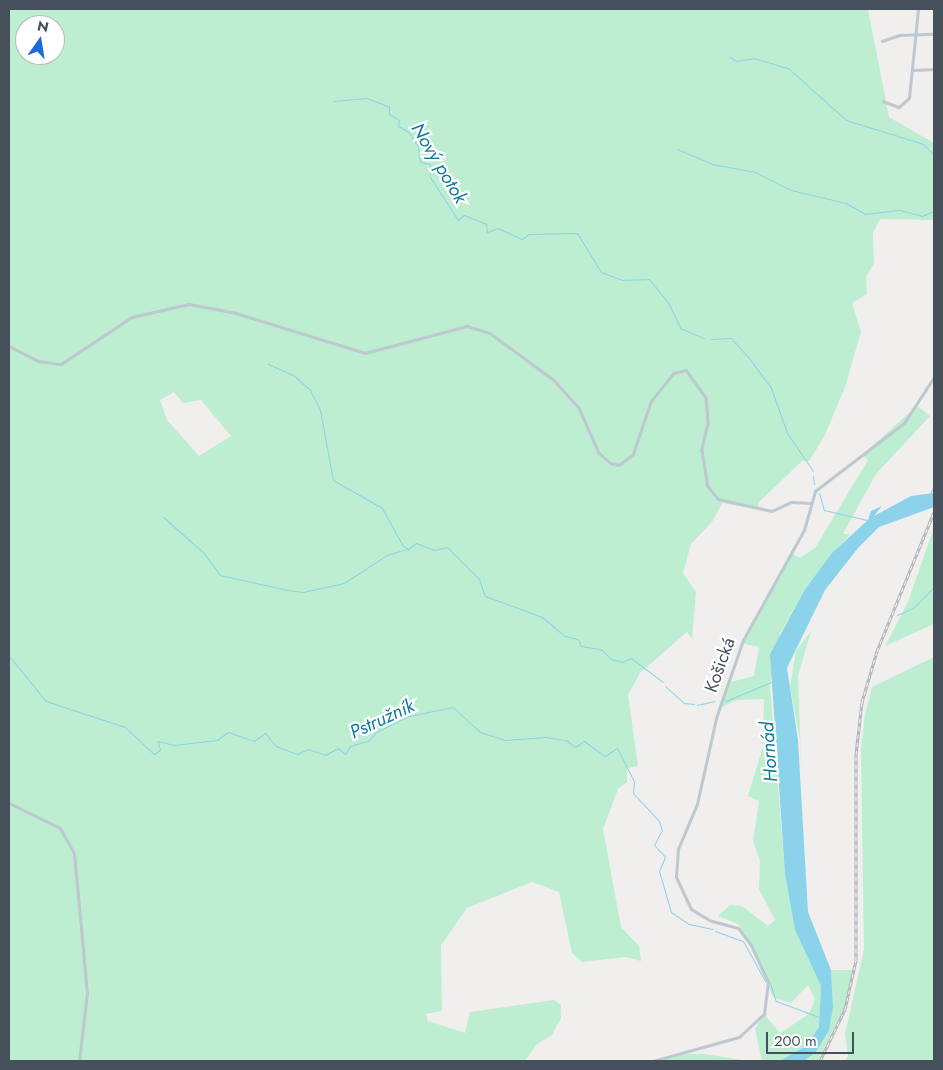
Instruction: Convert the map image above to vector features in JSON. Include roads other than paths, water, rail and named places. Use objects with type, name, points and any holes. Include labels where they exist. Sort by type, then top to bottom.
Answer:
[{"type":"street","points":[[883,101],[904,106],[914,70],[919,9]]},
{"type":"street","points":[[882,41],[934,34]]},
{"type":"street","points":[[914,70],[934,69]]},
{"type":"street","points":[[9,346],[39,361],[62,364],[132,317],[189,304],[236,313],[365,353],[467,326],[490,333],[554,380],[578,408],[599,453],[611,464],[619,465],[633,454],[651,401],[674,372],[686,370],[706,398],[708,424],[702,450],[708,486],[718,499],[772,512],[791,502],[810,503]]},
{"type":"street","name":"Košická","points":[[653,1061],[729,1041],[750,1030],[768,1006],[768,982],[738,928],[711,921],[691,909],[676,877],[678,849],[701,792],[722,699],[750,625],[804,530],[810,503],[817,490],[909,418],[934,377]]},
{"type":"street","points":[[9,803],[60,828],[74,853],[87,992],[79,1061]]},
{"type":"water","points":[[934,493],[934,507],[879,527],[858,548],[825,590],[787,668],[798,740],[808,912],[831,970],[833,1007],[829,1030],[816,1052],[804,1061],[780,1061],[807,1045],[819,1027],[821,986],[795,930],[785,874],[770,654],[804,591],[832,553],[868,520],[871,511],[882,506],[874,516],[911,496]]},
{"type":"waterway","points":[[730,57],[736,61],[754,58],[789,69],[846,120],[923,144],[934,155]]},
{"type":"waterway","name":"Nový potok","points":[[333,101],[367,98],[389,107],[389,114],[399,120],[398,126],[409,132],[418,147],[420,162],[430,164],[430,177],[458,220],[464,215],[486,224],[487,232],[498,228],[522,239],[529,234],[577,233],[601,272],[622,280],[649,279],[669,304],[680,328],[704,338]]},
{"type":"waterway","points":[[677,149],[712,164],[755,172],[791,190],[846,203],[865,214],[900,210],[922,216],[934,211]]},
{"type":"waterway","name":"Nový potok","points":[[711,339],[731,338],[748,357],[771,388],[787,433],[813,471]]},
{"type":"waterway","points":[[268,364],[293,375],[310,390],[320,410],[333,480],[382,508],[403,546],[408,549],[416,543],[434,550],[447,547],[479,579],[485,596],[542,617],[565,636],[578,639],[581,646],[601,649],[611,659],[622,662],[631,658],[663,682]]},
{"type":"waterway","name":"Nový potok","points":[[813,476],[814,484]]},
{"type":"waterway","points":[[930,495],[934,484]]},
{"type":"waterway","name":"Nový potok","points":[[819,493],[824,510],[867,520]]},
{"type":"waterway","points":[[163,517],[204,553],[220,575],[287,590],[303,592],[344,583],[387,555],[407,549]]},
{"type":"waterway","points":[[897,615],[913,608],[934,587]]},
{"type":"waterway","name":"Pstružník","points":[[9,656],[46,701],[125,727],[154,754],[160,750],[158,741],[174,745],[217,740],[228,732],[254,741],[265,733],[276,746],[297,754],[308,749],[325,755],[338,748],[345,754],[350,746],[368,741],[376,732],[409,716],[453,707],[480,732],[505,740],[546,737],[566,740],[575,747],[584,741],[605,756],[617,748],[634,782],[633,793],[659,821],[662,830],[654,845],[665,857],[659,871],[671,912],[689,924],[712,929]]},
{"type":"waterway","points":[[726,701],[771,682]]},
{"type":"waterway","points":[[665,686],[684,703],[694,704]]},
{"type":"waterway","points":[[697,705],[715,701]]},
{"type":"waterway","name":"Pstružník","points":[[715,931],[743,941],[765,981]]},
{"type":"waterway","name":"Pstružník","points":[[770,983],[776,1001],[819,1017]]},
{"type":"railway","points":[[820,1061],[845,1009],[856,960],[856,754],[862,702],[877,651],[934,512]]},
{"type":"water label","name":"Hornád","points":[[769,752]]}]
